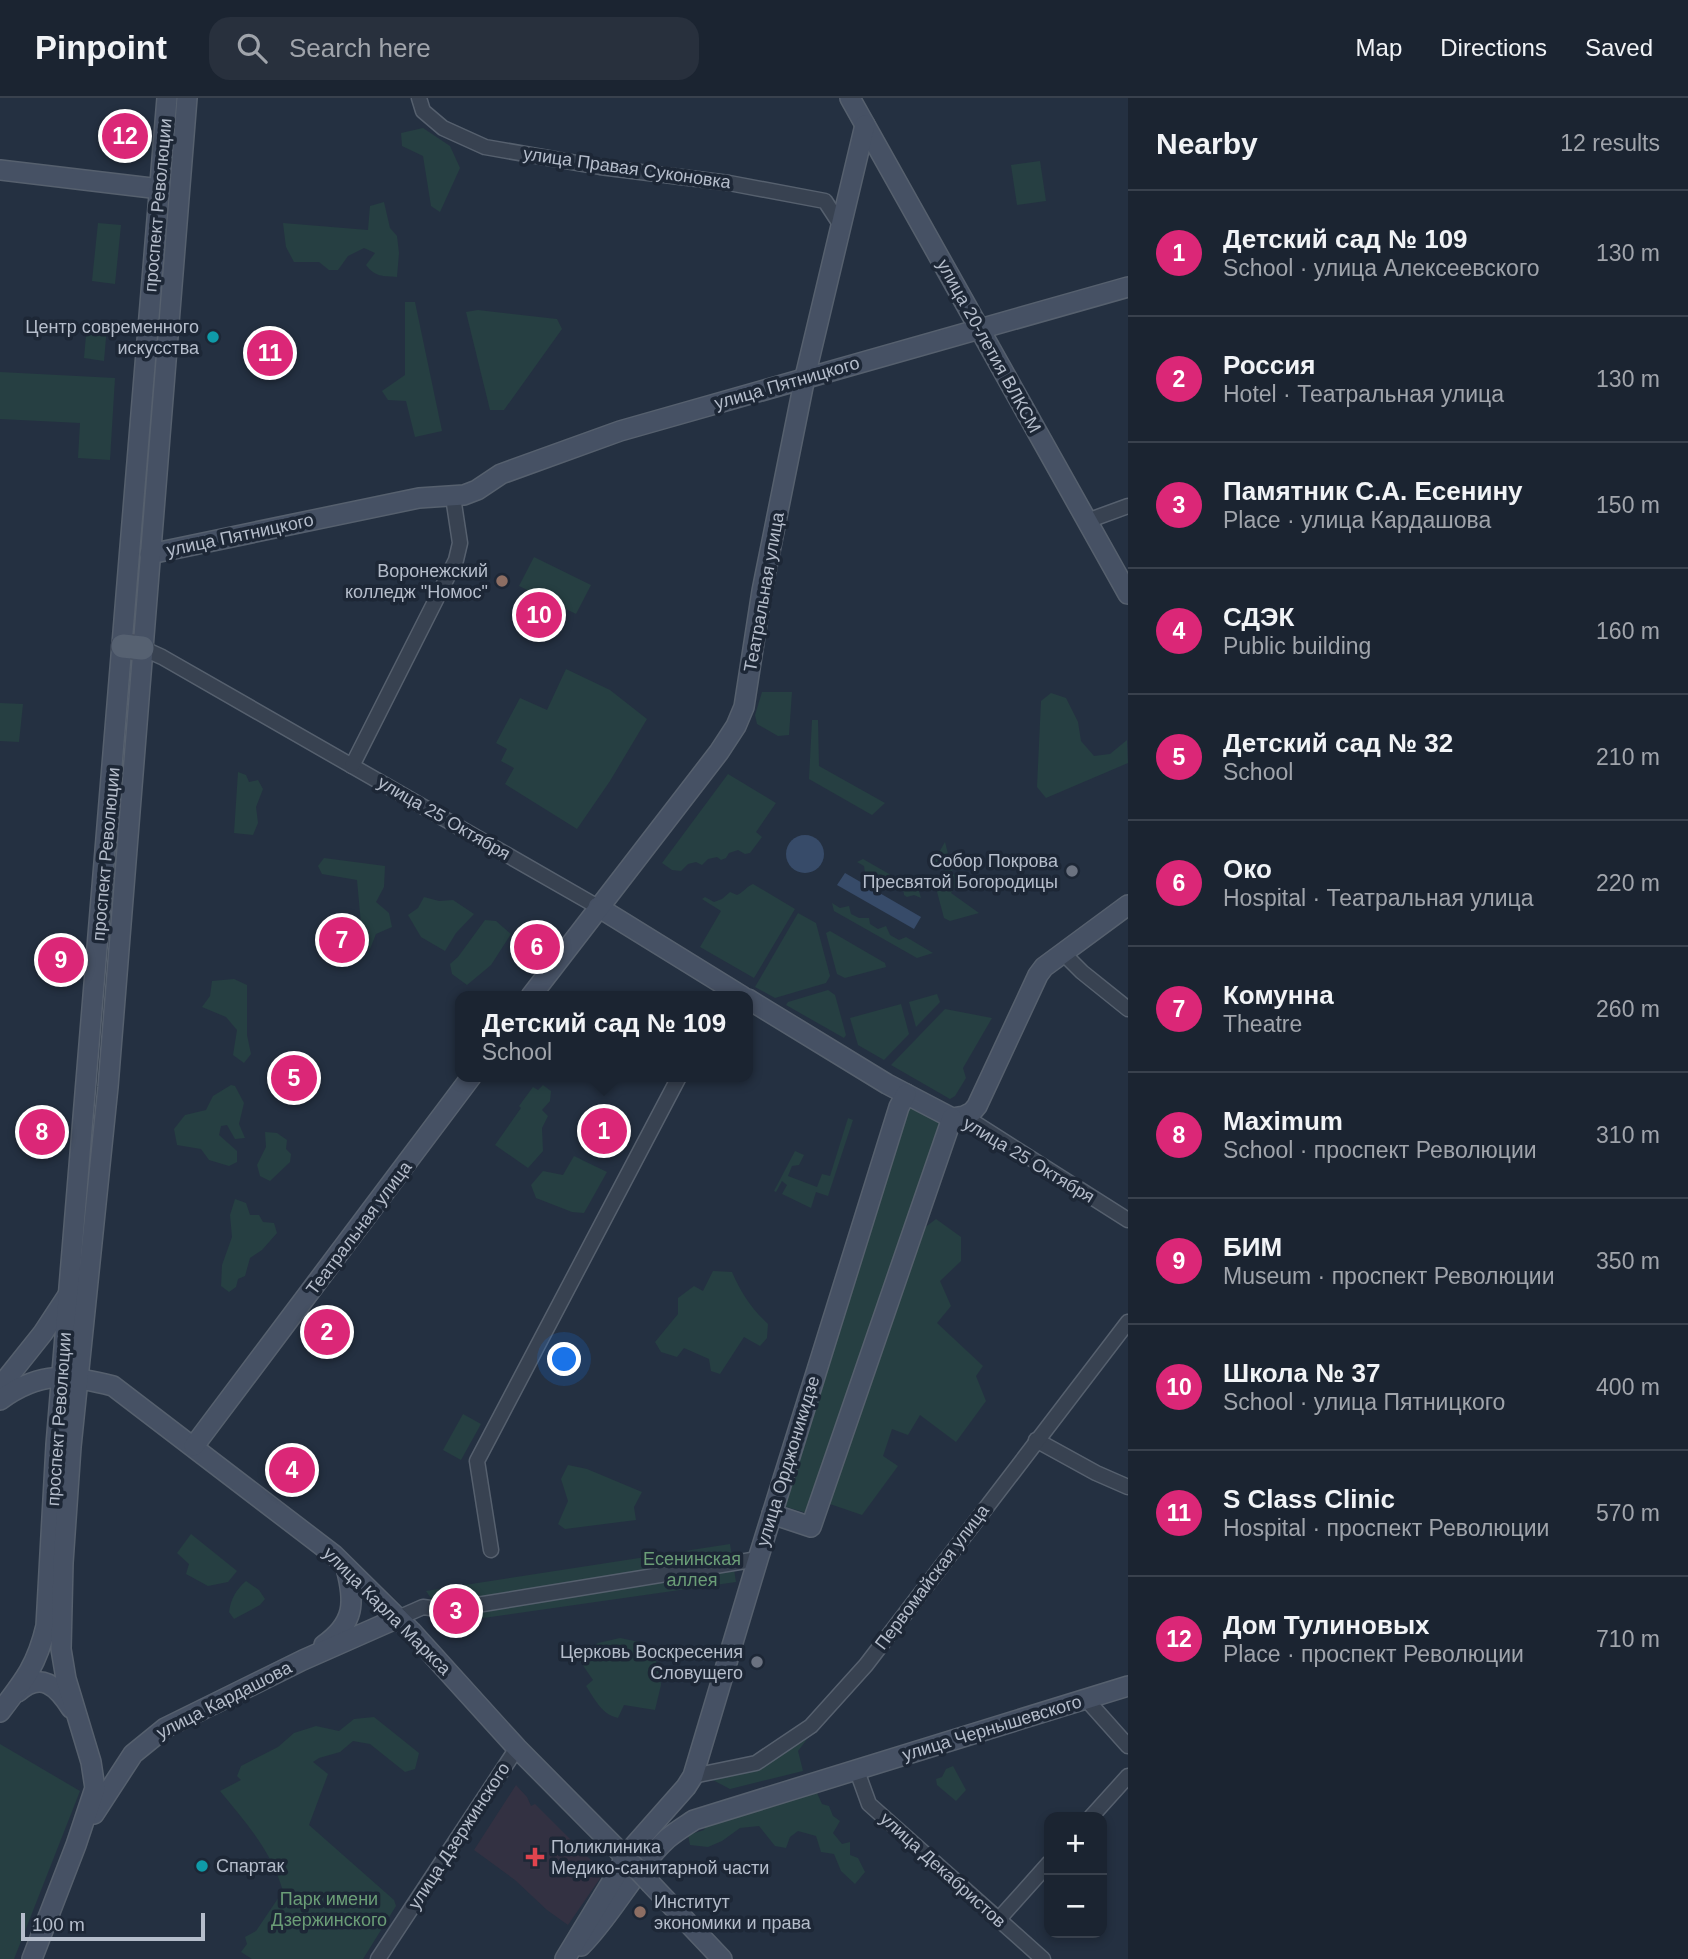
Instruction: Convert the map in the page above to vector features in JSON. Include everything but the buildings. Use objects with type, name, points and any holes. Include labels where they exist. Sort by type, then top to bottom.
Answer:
[{"type":"street","name":"проспект Революции","points":[[5,1706],[30,1673],[40,1651],[46,1626],[70,1376],[108,1087],[167,98]]},
{"type":"street","name":"проспект Революции","points":[[77,1718],[61,1649],[70,1376],[69,1294],[133,647],[150,554],[187,98]]},
{"type":"street","name":"улица Правая Суконовка","points":[[419,98],[423,111],[443,128],[485,146],[600,167],[729,183],[825,201],[840,224]]},
{"type":"street","name":"улица 20-летия ВЛКСМ","points":[[849,98],[1128,594]]},
{"type":"street","name":"Театральная улица","points":[[535,991],[719,752],[741,716],[762,591],[805,377],[865,125]]},
{"type":"street","points":[[0,170],[160,189]]},
{"type":"street","name":"улица Пятницкого","points":[[150,554],[419,498],[453,497],[477,490],[508,471],[620,431],[1128,287]]},
{"type":"street","points":[[352,766],[456,560],[460,543],[453,497]]},
{"type":"street","points":[[1087,521],[1128,506]]},
{"type":"street","name":"улица 25 Октября","points":[[133,647],[162,657],[598,906],[727,991]]},
{"type":"street","points":[[772,1514],[811,1527],[958,1117],[977,1106],[1038,975],[1044,967],[1126,909]]},
{"type":"street","points":[[1063,953],[1128,1009]]},
{"type":"street","name":"улица 25 Октября","points":[[753,1003],[906,1094],[958,1117],[1128,1220]]},
{"type":"street","name":"Театральная улица","points":[[194,1446],[467,1082]]},
{"type":"street","points":[[491,1550],[477,1461],[675,1082]]},
{"type":"street","name":"улица Орджоникидзе","points":[[566,1959],[619,1870],[693,1776],[884,1154],[906,1094]]},
{"type":"street","points":[[0,1387],[43,1333],[69,1294]]},
{"type":"street","name":"Первомайская улица","points":[[693,1776],[756,1763],[811,1726],[866,1665],[1128,1322]]},
{"type":"street","name":"улица Карла Маркса","points":[[0,1400],[17,1388],[70,1376],[113,1386],[194,1446],[345,1566],[398,1618],[517,1748],[722,1959]]},
{"type":"street","points":[[1036,1440],[1128,1487]]},
{"type":"street","name":"улица Кардашова","points":[[76,1845],[133,1754],[149,1739],[186,1717],[303,1660],[423,1607],[446,1610],[758,1559]]},
{"type":"street","name":"улица Кардашова","points":[[303,1660],[338,1635],[352,1610],[352,1592],[345,1566]]},
{"type":"street","points":[[5,1706],[25,1685],[43,1682],[53,1686],[77,1718],[91,1762],[94,1788],[76,1845],[32,1959]]},
{"type":"street","name":"улица Чернышевского","points":[[566,1959],[598,1928],[651,1857],[669,1838],[694,1820],[1128,1686]]},
{"type":"street","points":[[1086,1699],[1128,1746]]},
{"type":"street","name":"улица Дзержинского","points":[[378,1959],[517,1748]]},
{"type":"street","name":"улица Декабристов","points":[[857,1771],[869,1804],[1043,1959]]},
{"type":"street","points":[[1096,1812],[1128,1776]]},
{"type":"street","points":[[998,1920],[1044,1869]]},
{"type":"shaded area","name":"Поликлиника Медико-санитарной части","points":[[516,1785],[531,1806],[535,1804],[603,1872],[568,1925],[547,1910],[515,1880],[474,1850]]},
{"type":"green space","points":[[423,128],[450,146],[460,168],[440,212],[431,206],[423,156],[402,146],[401,133]]},
{"type":"green space","points":[[1040,161],[1046,201],[1017,205],[1011,165]]},
{"type":"green space","points":[[384,202],[390,228],[397,236],[397,277],[380,275],[369,269],[366,265],[375,253],[364,248],[348,256],[338,270],[329,270],[319,262],[294,262],[286,247],[283,223],[368,230],[370,206]]},
{"type":"green space","points":[[98,223],[121,225],[115,284],[92,281]]},
{"type":"green space","points":[[405,302],[415,302],[442,431],[415,437],[406,401],[388,400],[382,391],[405,375]]},
{"type":"green space","points":[[478,310],[557,319],[562,329],[504,410],[490,410],[466,312]]},
{"type":"green space","points":[[87,324],[107,326],[104,361],[84,358]]},
{"type":"green space","points":[[0,372],[115,378],[110,460],[78,458],[80,423],[0,419]]},
{"type":"green space","points":[[534,557],[591,585],[576,614],[519,586]]},
{"type":"green space","points":[[566,669],[610,690],[647,719],[577,829],[505,784],[514,768],[501,761],[507,749],[496,743],[520,698],[547,710]]},
{"type":"green space","points":[[762,692],[792,692],[789,735],[778,736],[757,724],[755,715]]},
{"type":"green space","points":[[1051,693],[1066,698],[1078,722],[1081,741],[1094,756],[1110,754],[1127,740],[1128,763],[1046,798],[1037,787],[1041,701]]},
{"type":"green space","points":[[0,703],[23,704],[19,742],[0,741]]},
{"type":"green space","points":[[812,720],[818,720],[819,766],[885,803],[872,815],[809,779]]},
{"type":"green space","points":[[238,772],[246,775],[249,782],[258,780],[263,789],[256,807],[258,823],[253,835],[234,833]]},
{"type":"green space","points":[[728,774],[776,803],[756,832],[762,837],[750,853],[745,854],[738,850],[721,860],[717,857],[708,859],[702,865],[696,862],[688,864],[681,871],[672,870],[662,863]]},
{"type":"green space","points":[[945,842],[953,874],[961,879],[951,893],[979,913],[950,921],[944,918],[936,888],[946,868],[934,861]]},
{"type":"green space","points":[[324,858],[385,866],[384,887],[376,902],[389,913],[392,927],[376,934],[370,949],[363,946],[357,880],[322,874],[318,866]]},
{"type":"green space","points":[[863,859],[919,891],[921,898],[914,895],[907,897],[903,888],[895,884],[886,886],[882,878],[875,873],[865,873],[864,866],[857,862]]},
{"type":"green space","points":[[753,884],[795,909],[754,978],[700,947],[721,911],[702,899],[705,897],[714,902],[730,892],[737,895]]},
{"type":"green space","points":[[424,897],[439,901],[453,900],[474,914],[456,933],[445,951],[421,937],[408,915],[418,908]]},
{"type":"green space","points":[[832,903],[840,908],[849,906],[851,914],[859,918],[869,918],[870,924],[878,929],[886,926],[890,935],[899,940],[906,937],[933,953],[917,958],[834,911]]},
{"type":"green space","points":[[798,913],[816,923],[830,976],[826,983],[775,998],[755,987]]},
{"type":"green space","points":[[485,920],[496,921],[511,934],[491,965],[467,985],[452,974],[450,964]]},
{"type":"green space","points":[[830,931],[885,963],[886,967],[845,978],[837,974],[826,933]]},
{"type":"green space","points":[[234,979],[247,985],[247,1035],[251,1054],[244,1063],[233,1055],[237,1030],[226,1017],[202,1007],[210,996],[212,981]]},
{"type":"green space","points":[[828,990],[835,995],[846,1035],[844,1038],[786,1005],[788,1002]]},
{"type":"green space","points":[[937,994],[940,1002],[916,1027],[909,1002]]},
{"type":"green space","points":[[901,1004],[909,1034],[884,1060],[858,1045],[850,1018]]},
{"type":"green space","points":[[945,1009],[992,1018],[963,1068],[966,1078],[955,1096],[950,1099],[891,1065]]},
{"type":"green space","points":[[231,1085],[235,1086],[244,1103],[239,1124],[245,1138],[235,1139],[227,1125],[221,1126],[219,1135],[237,1151],[237,1162],[229,1166],[209,1160],[201,1149],[177,1145],[174,1129],[185,1115],[206,1110],[213,1096]]},
{"type":"green space","points":[[543,1085],[551,1091],[550,1101],[542,1110],[548,1116],[542,1128],[543,1151],[528,1168],[495,1145],[533,1087],[538,1090]]},
{"type":"green space","points":[[910,1104],[942,1118],[810,1514],[783,1506],[906,1117],[905,1111]]},
{"type":"green space","points":[[848,1118],[853,1120],[828,1196],[816,1192],[811,1208],[782,1194],[787,1185],[782,1181],[776,1192],[774,1191],[795,1151],[804,1155],[799,1165],[792,1166],[788,1176],[817,1187],[822,1174],[830,1176]]},
{"type":"green space","points":[[265,1132],[277,1133],[287,1140],[286,1149],[291,1154],[290,1162],[270,1181],[260,1176],[257,1165],[266,1147]]},
{"type":"green space","points":[[574,1156],[607,1172],[584,1213],[572,1212],[536,1198],[531,1185],[543,1171],[563,1175]]},
{"type":"green space","points":[[235,1199],[246,1203],[250,1215],[259,1215],[263,1222],[274,1223],[277,1233],[262,1250],[250,1258],[245,1276],[238,1279],[236,1287],[229,1292],[221,1286],[222,1265],[232,1237],[230,1215]]},
{"type":"green space","points":[[936,1219],[961,1237],[961,1261],[940,1281],[951,1306],[937,1323],[983,1366],[976,1376],[986,1401],[956,1442],[920,1415],[908,1435],[892,1429],[883,1456],[898,1466],[862,1515],[824,1502],[919,1232]]},
{"type":"green space","points":[[713,1271],[732,1272],[747,1300],[768,1324],[767,1338],[760,1346],[744,1337],[720,1374],[711,1371],[709,1359],[684,1348],[677,1357],[661,1352],[655,1342],[678,1314],[678,1298],[694,1286],[703,1291]]},
{"type":"green space","points":[[463,1414],[481,1424],[461,1460],[443,1450]]},
{"type":"green space","points":[[568,1465],[587,1469],[642,1492],[634,1507],[636,1520],[565,1529],[558,1524],[568,1501],[561,1479]]},
{"type":"green space","points":[[191,1534],[237,1571],[228,1582],[208,1586],[186,1574],[189,1564],[177,1553]]},
{"type":"green space","name":"Есенинская аллея","points":[[730,1544],[736,1582],[448,1623],[426,1591]]},
{"type":"green space","points":[[246,1581],[259,1590],[265,1599],[260,1605],[234,1619],[229,1612],[231,1603]]},
{"type":"green space","points":[[620,1638],[644,1643],[652,1653],[659,1668],[661,1685],[655,1710],[624,1705],[618,1718],[612,1716],[599,1705],[586,1686],[593,1680],[580,1661],[581,1655],[598,1643]]},
{"type":"green space","name":"Парк имени Дзержинского","points":[[374,1717],[419,1753],[415,1769],[405,1772],[370,1744],[353,1741],[340,1752],[319,1758],[313,1762],[328,1774],[309,1825],[394,1900],[396,1906],[363,1959],[252,1959],[241,1952],[247,1944],[245,1937],[256,1931],[283,1891],[265,1850],[220,1791],[241,1780],[237,1776],[241,1766],[278,1747],[294,1733],[316,1726],[339,1731],[354,1719]]},
{"type":"green space","points":[[814,1730],[798,1751],[803,1771],[730,1789],[707,1777]]},
{"type":"green space","points":[[0,1744],[80,1791],[14,1959],[0,1959]]},
{"type":"green space","points":[[953,1766],[966,1790],[956,1801],[937,1785],[936,1779]]},
{"type":"green space","points":[[817,1793],[822,1804],[829,1806],[833,1816],[840,1821],[833,1833],[842,1844],[850,1842],[850,1855],[858,1858],[865,1872],[855,1884],[841,1871],[834,1854],[821,1852],[816,1836],[798,1831],[790,1837],[786,1848],[775,1846],[759,1826],[740,1828],[708,1847],[690,1845],[688,1835],[704,1830],[708,1822]]},
{"type":"water","points":[[805,835],[819,840],[824,854],[819,868],[805,873],[791,868],[786,854],[791,840]]},
{"type":"water","points":[[845,873],[921,917],[914,929],[837,885]]},
{"type":"place","name":"Дом Тулиновых","points":[[125,136]]},
{"type":"place","name":"Центр современного искусства","points":[[213,337]]},
{"type":"place","name":"S Class Clinic","points":[[270,353]]},
{"type":"place","name":"Воронежский колледж \"Номос\"","points":[[502,581]]},
{"type":"place","name":"Школа № 37","points":[[539,615]]},
{"type":"place","name":"Собор Покрова Пресвятой Богородицы","points":[[1072,871]]},
{"type":"place","name":"Комунна","points":[[342,940]]},
{"type":"place","name":"Око","points":[[537,947]]},
{"type":"place","name":"БИМ","points":[[61,960]]},
{"type":"place","name":"Детский сад № 32","points":[[294,1078]]},
{"type":"place","name":"Детский сад № 109","points":[[604,1131]]},
{"type":"place","name":"Maximum","points":[[42,1132]]},
{"type":"place","name":"Россия","points":[[327,1332]]},
{"type":"place","name":"СДЭК","points":[[292,1470]]},
{"type":"place","name":"Памятник С.А. Есенину","points":[[456,1611]]},
{"type":"place","name":"Церковь Воскресения Словущего","points":[[757,1662]]},
{"type":"place","name":"Поликлиника Медико-санитарной части","points":[[535,1857]]},
{"type":"place","name":"Спартак","points":[[202,1866]]},
{"type":"place","name":"Институт экономики и права","points":[[640,1912]]}]
